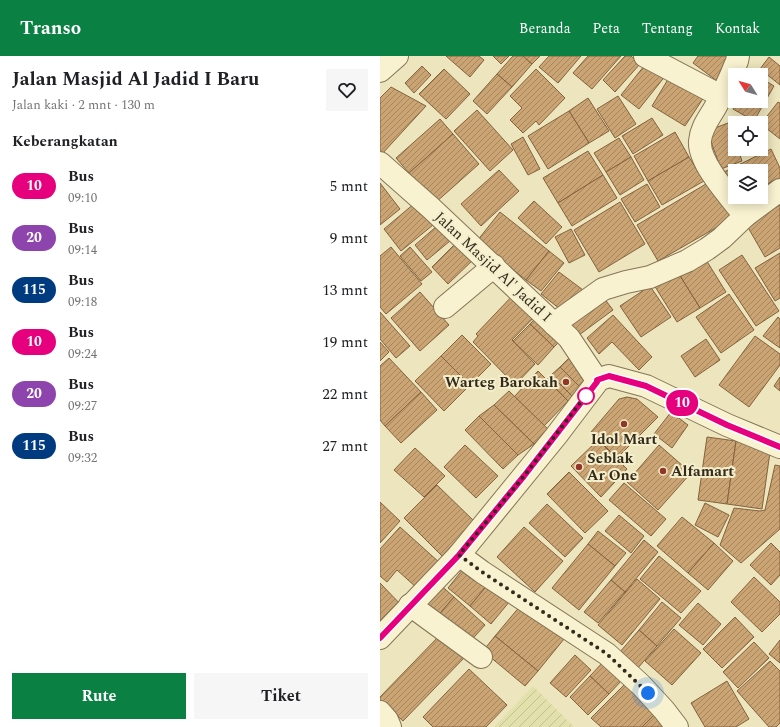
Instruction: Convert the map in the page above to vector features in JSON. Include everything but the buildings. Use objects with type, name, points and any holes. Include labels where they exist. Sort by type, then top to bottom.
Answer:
[{"type":"street","points":[[380,72],[397,56]]},
{"type":"street","points":[[645,56],[721,96]]},
{"type":"street","points":[[738,56],[721,96],[703,127],[700,142],[703,156],[710,170],[745,216]]},
{"type":"street","name":"Jalan Masjid Al' Jadid I","points":[[380,163],[494,266],[569,338],[597,380]]},
{"type":"street","points":[[554,324],[603,289],[650,276],[687,261],[722,238],[745,216],[780,190]]},
{"type":"street","points":[[445,308],[494,266]]},
{"type":"street","points":[[380,638],[459,555],[551,441],[597,382],[597,380],[609,376],[646,386],[727,425],[780,447]]},
{"type":"street","points":[[459,555],[482,572],[607,654],[641,685],[677,727]]},
{"type":"street","points":[[410,606],[481,657]]},
{"type":"street","points":[[380,712],[387,720],[390,727]]},
{"type":"green space","points":[[533,686],[574,727],[494,727]]},
{"type":"bus line","name":"10","points":[[380,638],[459,555],[556,436],[597,380],[609,376],[646,386],[727,425],[780,447]]},
{"type":"place","name":"Warteg Barokah","points":[[566,382]]},
{"type":"place","name":"Idol Mart","points":[[624,424]]},
{"type":"place","name":"Seblak Ar One","points":[[579,467]]},
{"type":"place","name":"Alfamart","points":[[663,471]]},
{"type":"route","points":[[586,396],[587,394],[556,436],[459,555],[482,572],[607,654],[648,693]]}]
